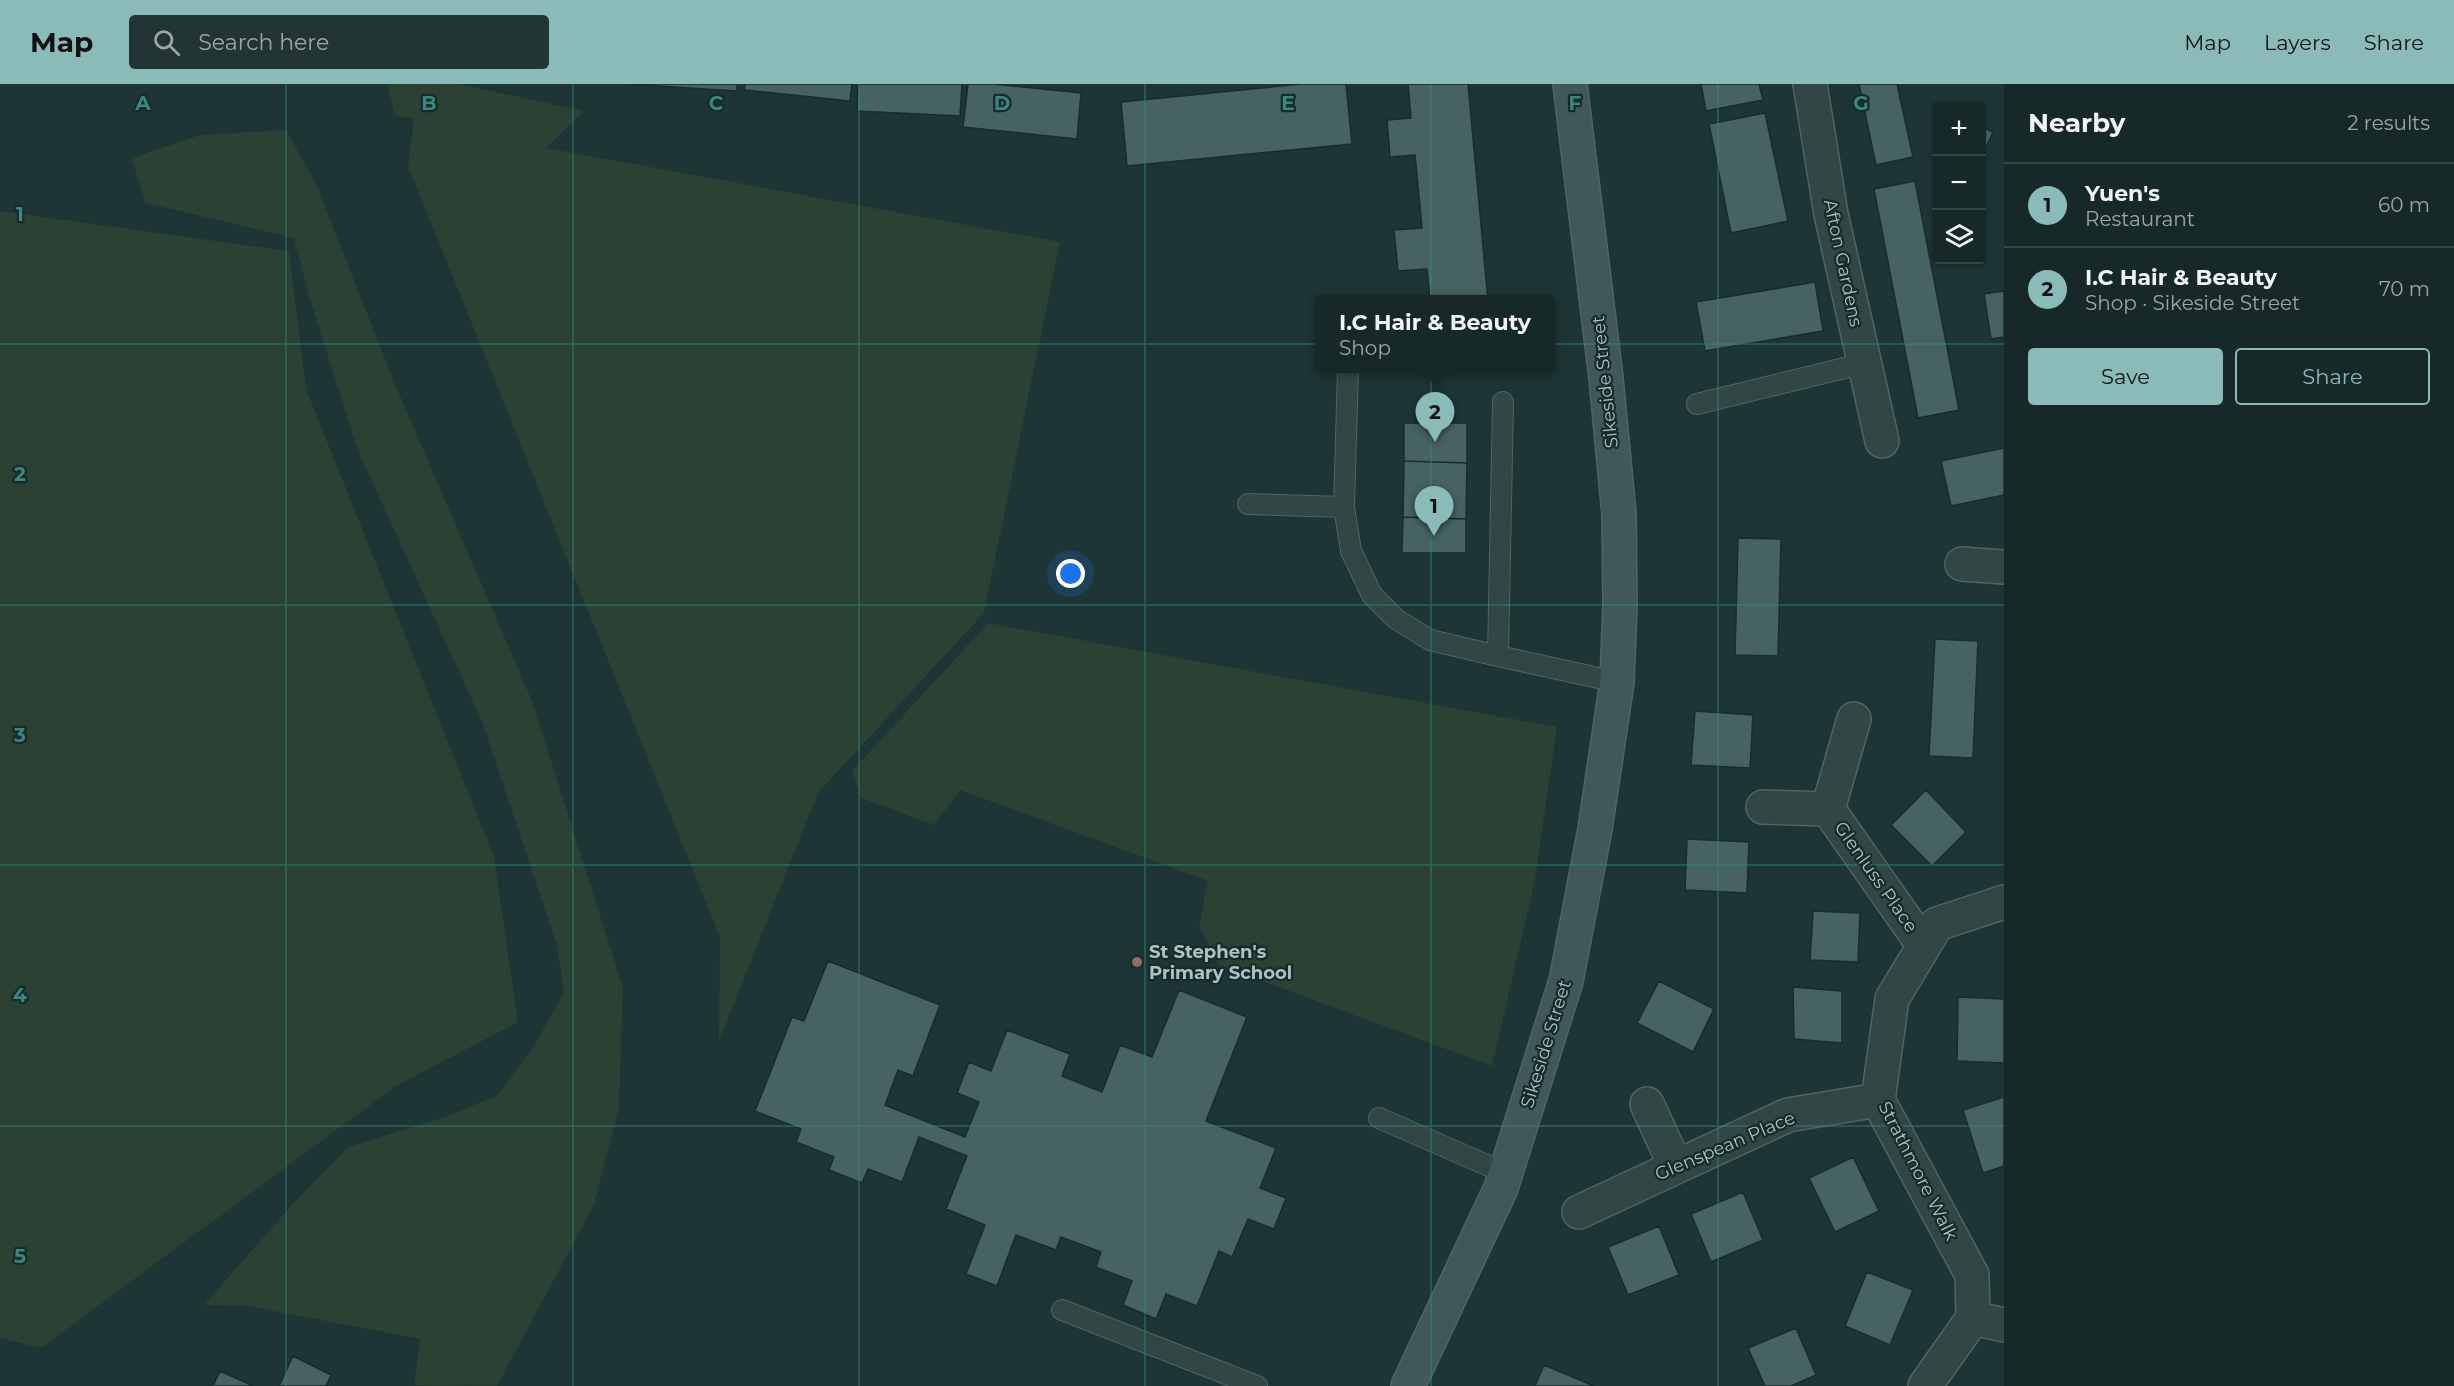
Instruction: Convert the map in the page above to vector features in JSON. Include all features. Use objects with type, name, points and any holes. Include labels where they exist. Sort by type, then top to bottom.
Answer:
[{"type":"street","name":"Sikeside Street","points":[[1408,1386],[1443,1316],[1501,1188],[1566,981],[1595,829],[1617,682],[1620,604],[1619,514],[1606,378],[1570,84]]},
{"type":"street","name":"Afton Gardens","points":[[1810,84],[1832,214],[1882,441]]},
{"type":"street","points":[[1962,564],[2004,567]]},
{"type":"street","name":"Glenluss Place","points":[[1828,809],[1854,718]]},
{"type":"street","name":"Glenluss Place","points":[[1763,807],[1828,809]]},
{"type":"street","name":"Glenluss Place","points":[[1828,809],[1924,946]]},
{"type":"street","name":"Strathmore Walk","points":[[1973,1318],[1972,1275],[1878,1100],[1892,999],[1937,924],[2004,902]]},
{"type":"street","name":"Glenspean Place","points":[[1579,1212],[1788,1115],[1878,1100]]},
{"type":"street","points":[[1647,1104],[1675,1166]]},
{"type":"street","points":[[1925,1386],[1973,1318],[2004,1325]]},
{"type":"lane","points":[[1697,404],[1865,363]]},
{"type":"lane","points":[[1348,373],[1344,507],[1351,551],[1372,595],[1396,619],[1430,640],[1617,682]]},
{"type":"lane","points":[[1498,656],[1503,402]]},
{"type":"lane","points":[[1248,504],[1344,507]]},
{"type":"lane","points":[[1379,1118],[1505,1173]]},
{"type":"lane","points":[[1062,1310],[1257,1386]]},
{"type":"green space","points":[[387,84],[459,84],[584,111],[546,148],[1060,242],[984,613],[818,793],[719,1041],[720,937],[408,166],[414,119],[395,115]]},
{"type":"green space","points":[[286,130],[316,184],[397,389],[532,701],[623,988],[619,1107],[594,1205],[497,1386],[414,1385],[420,1339],[248,1306],[204,1305],[289,1208],[348,1147],[442,1118],[498,1095],[532,1049],[564,993],[557,945],[483,724],[358,451],[310,299],[294,238],[145,203],[132,158],[200,135]]},
{"type":"green space","points":[[0,211],[289,251],[306,389],[494,857],[518,1022],[396,1086],[41,1348],[0,1338]]},
{"type":"green space","points":[[988,623],[1557,727],[1535,880],[1492,1066],[1219,965],[1199,926],[1208,881],[960,790],[934,825],[861,798],[852,771]]},
{"type":"building","points":[[627,84],[737,84],[737,91]]},
{"type":"building","points":[[745,84],[852,84],[850,101],[744,90]]},
{"type":"building","points":[[858,84],[962,84],[960,116],[857,111]]},
{"type":"building","points":[[968,84],[993,84],[1081,93],[1077,139],[963,127]]},
{"type":"building","points":[[1301,84],[1346,84],[1352,144],[1127,166],[1121,102]]},
{"type":"building","points":[[1408,84],[1468,84],[1488,295],[1430,295],[1427,269],[1398,271],[1394,230],[1422,228],[1415,155],[1390,157],[1387,120],[1411,118]]},
{"type":"building","points":[[1701,84],[1759,84],[1763,100],[1706,111]]},
{"type":"building","points":[[1859,84],[1897,84],[1913,157],[1876,165]]},
{"type":"building","points":[[1765,113],[1788,221],[1731,233],[1709,124]]},
{"type":"building","points":[[1986,129],[1993,132],[1986,148]]},
{"type":"building","points":[[1915,181],[1959,410],[1918,418],[1874,189]]},
{"type":"building","points":[[1815,282],[1823,331],[1705,351],[1696,302]]},
{"type":"building","points":[[2004,291],[2004,337],[1991,339],[1984,294]]},
{"type":"building","points":[[1404,423],[1467,423],[1467,463],[1404,461]]},
{"type":"building","points":[[2004,448],[2004,495],[1951,506],[1941,461]]},
{"type":"building","points":[[1404,461],[1467,463],[1466,519],[1403,517]]},
{"type":"building","points":[[1403,517],[1466,519],[1466,553],[1402,553]]},
{"type":"building","points":[[1738,538],[1781,539],[1778,656],[1735,655]]},
{"type":"building","points":[[1935,639],[1978,641],[1973,758],[1929,756]]},
{"type":"building","points":[[1695,711],[1753,715],[1750,768],[1691,765]]},
{"type":"building","points":[[1926,790],[1966,832],[1932,866],[1891,825]]},
{"type":"building","points":[[1687,839],[1749,842],[1747,893],[1685,890]]},
{"type":"building","points":[[1813,911],[1860,913],[1858,962],[1810,960]]},
{"type":"building","points":[[828,961],[940,1005],[913,1076],[898,1070],[885,1105],[965,1137],[979,1102],[957,1093],[969,1062],[991,1071],[1007,1030],[1070,1054],[1062,1076],[1102,1092],[1120,1045],[1152,1057],[1179,990],[1247,1017],[1206,1121],[1276,1148],[1260,1188],[1286,1198],[1274,1229],[1248,1219],[1232,1257],[1219,1251],[1197,1306],[1166,1294],[1156,1319],[1123,1305],[1132,1281],[1096,1267],[1101,1252],[1061,1237],[1056,1250],[1016,1235],[997,1286],[966,1274],[985,1225],[946,1209],[967,1156],[919,1137],[902,1182],[868,1169],[862,1183],[829,1170],[834,1157],[796,1142],[801,1129],[755,1111],[792,1017],[804,1021]]},
{"type":"building","points":[[1659,981],[1714,1009],[1693,1052],[1637,1023]]},
{"type":"building","points":[[1793,987],[1842,991],[1842,1043],[1794,1039]]},
{"type":"building","points":[[1958,997],[2004,999],[2004,1063],[1957,1061]]},
{"type":"building","points":[[2004,1097],[2004,1166],[1983,1173],[1963,1110]]},
{"type":"building","points":[[1853,1157],[1879,1211],[1835,1232],[1809,1178]]},
{"type":"building","points":[[1743,1192],[1763,1240],[1711,1262],[1691,1214]]},
{"type":"building","points":[[1659,1226],[1679,1275],[1628,1295],[1608,1247]]},
{"type":"building","points":[[1867,1272],[1913,1290],[1890,1345],[1845,1326]]},
{"type":"building","points":[[1796,1328],[1816,1375],[1791,1386],[1765,1386],[1748,1348]]},
{"type":"building","points":[[293,1356],[331,1375],[326,1386],[279,1386]]},
{"type":"building","points":[[1544,1365],[1594,1386],[1535,1386]]},
{"type":"building","points":[[220,1371],[253,1386],[213,1386]]},
{"type":"place","name":"I.C Hair & Beauty","points":[[1435,442]]},
{"type":"place","name":"Yuen's","points":[[1434,536]]},
{"type":"place","name":"St Stephen's Primary School","points":[[1137,962]]}]
